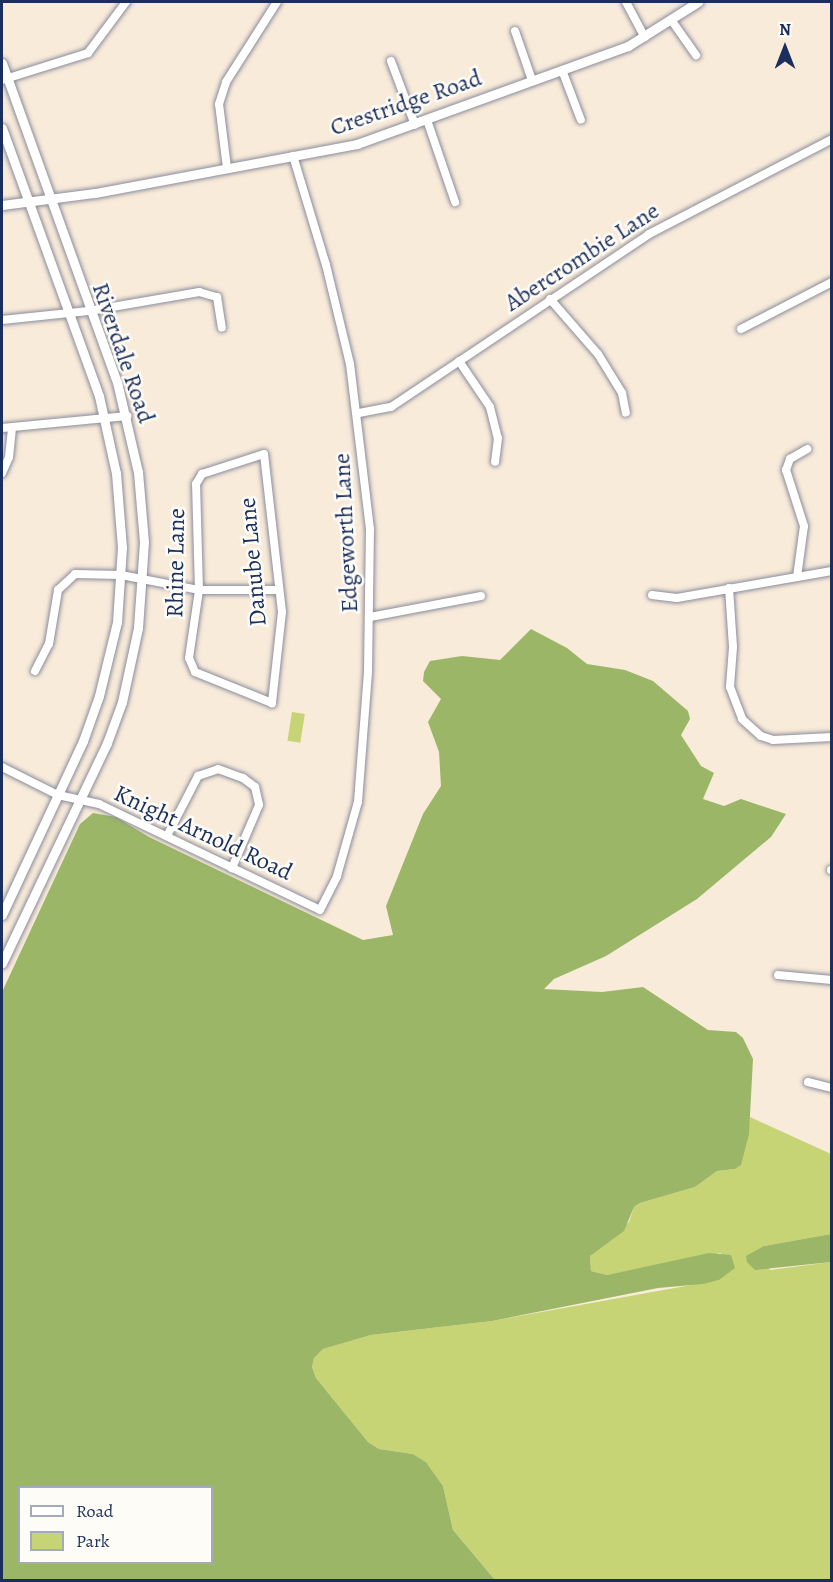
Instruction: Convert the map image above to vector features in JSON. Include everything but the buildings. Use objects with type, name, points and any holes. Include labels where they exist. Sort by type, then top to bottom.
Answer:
[{"type":"street","points":[[4,79],[88,53],[126,2]]},
{"type":"street","points":[[227,168],[219,104],[226,82],[277,2]]},
{"type":"street","points":[[626,2],[645,37]]},
{"type":"street","name":"Crestridge Road","points":[[2,205],[27,204],[357,144],[415,125],[645,37],[698,2]]},
{"type":"street","points":[[672,21],[696,55]]},
{"type":"street","points":[[515,31],[532,80]]},
{"type":"street","points":[[391,61],[415,125]]},
{"type":"street","name":"Riverdale Road","points":[[2,63],[4,79],[127,416],[142,499],[142,578],[138,628],[125,691],[107,742],[2,963]]},
{"type":"street","points":[[562,70],[581,120]]},
{"type":"street","points":[[427,120],[455,202]]},
{"type":"street","name":"Riverdale Road","points":[[2,128],[105,419],[119,495],[121,575],[106,674],[83,741],[2,915]]},
{"type":"street","name":"Abercrombie Lane","points":[[359,413],[392,407],[650,234],[831,139]]},
{"type":"street","name":"Edgeworth Lane","points":[[292,156],[329,276],[359,413],[370,539],[370,617],[356,815],[343,860],[320,910]]},
{"type":"street","points":[[741,329],[831,282]]},
{"type":"street","points":[[2,320],[89,311],[207,292],[219,302],[222,328]]},
{"type":"street","points":[[550,299],[598,354],[621,393],[626,413]]},
{"type":"street","points":[[459,361],[490,407],[498,438],[495,462]]},
{"type":"street","points":[[2,428],[127,416]]},
{"type":"street","points":[[2,473],[9,457],[12,428]]},
{"type":"street","points":[[797,577],[804,526],[786,470],[790,459],[807,449]]},
{"type":"street","name":"Rhine Lane","points":[[264,454],[202,474],[196,484],[199,590],[189,658],[195,672],[272,703]]},
{"type":"street","name":"Danube Lane","points":[[264,454],[277,590],[282,612],[272,703]]},
{"type":"street","points":[[35,671],[49,644],[61,583],[84,572],[142,578],[199,590],[277,590]]},
{"type":"street","points":[[652,596],[677,598],[831,572]]},
{"type":"street","points":[[729,588],[734,647],[730,687],[742,719],[761,736],[773,740],[831,737]]},
{"type":"street","points":[[370,617],[481,596]]},
{"type":"street","name":"Knight Arnold Road","points":[[2,767],[58,795],[99,804],[320,910]]},
{"type":"street","points":[[167,836],[198,776],[218,769],[243,778],[255,787],[259,805],[232,868]]},
{"type":"street","points":[[778,975],[831,980]]},
{"type":"street","points":[[808,1082],[831,1088]]},
{"type":"green space","points":[[531,629],[567,648],[587,664],[625,670],[653,681],[688,711],[690,719],[681,735],[701,766],[714,773],[703,799],[724,806],[741,799],[786,814],[771,837],[697,899],[606,956],[554,979],[544,989],[602,992],[643,987],[708,1030],[736,1032],[743,1038],[753,1059],[749,1134],[741,1165],[735,1169],[717,1171],[695,1187],[640,1203],[634,1207],[624,1231],[590,1256],[591,1271],[607,1275],[709,1253],[731,1255],[735,1268],[719,1280],[703,1284],[658,1288],[492,1321],[371,1335],[323,1349],[314,1358],[312,1367],[316,1378],[368,1442],[379,1449],[413,1454],[426,1462],[443,1486],[453,1530],[495,1580],[2,1580],[2,992],[80,824],[93,813],[116,817],[149,837],[363,940],[393,935],[386,906],[423,814],[441,786],[439,752],[428,722],[441,699],[423,681],[424,672],[430,661],[462,656],[500,660]]},
{"type":"green space","points":[[292,712],[305,714],[300,743],[287,741]]},
{"type":"green space","points":[[750,1117],[831,1154],[831,1234],[764,1246],[770,1270],[831,1262],[831,1580],[495,1580],[453,1530],[443,1486],[426,1462],[413,1454],[379,1449],[368,1442],[316,1378],[312,1367],[314,1358],[323,1349],[371,1335],[492,1321],[719,1280],[721,1253],[607,1275],[591,1271],[590,1256],[629,1222],[634,1207],[640,1203],[695,1187],[717,1171],[735,1169],[740,1165]]},
{"type":"green space","points":[[831,1234],[831,1262],[755,1270],[747,1262],[746,1256],[764,1246]]}]
